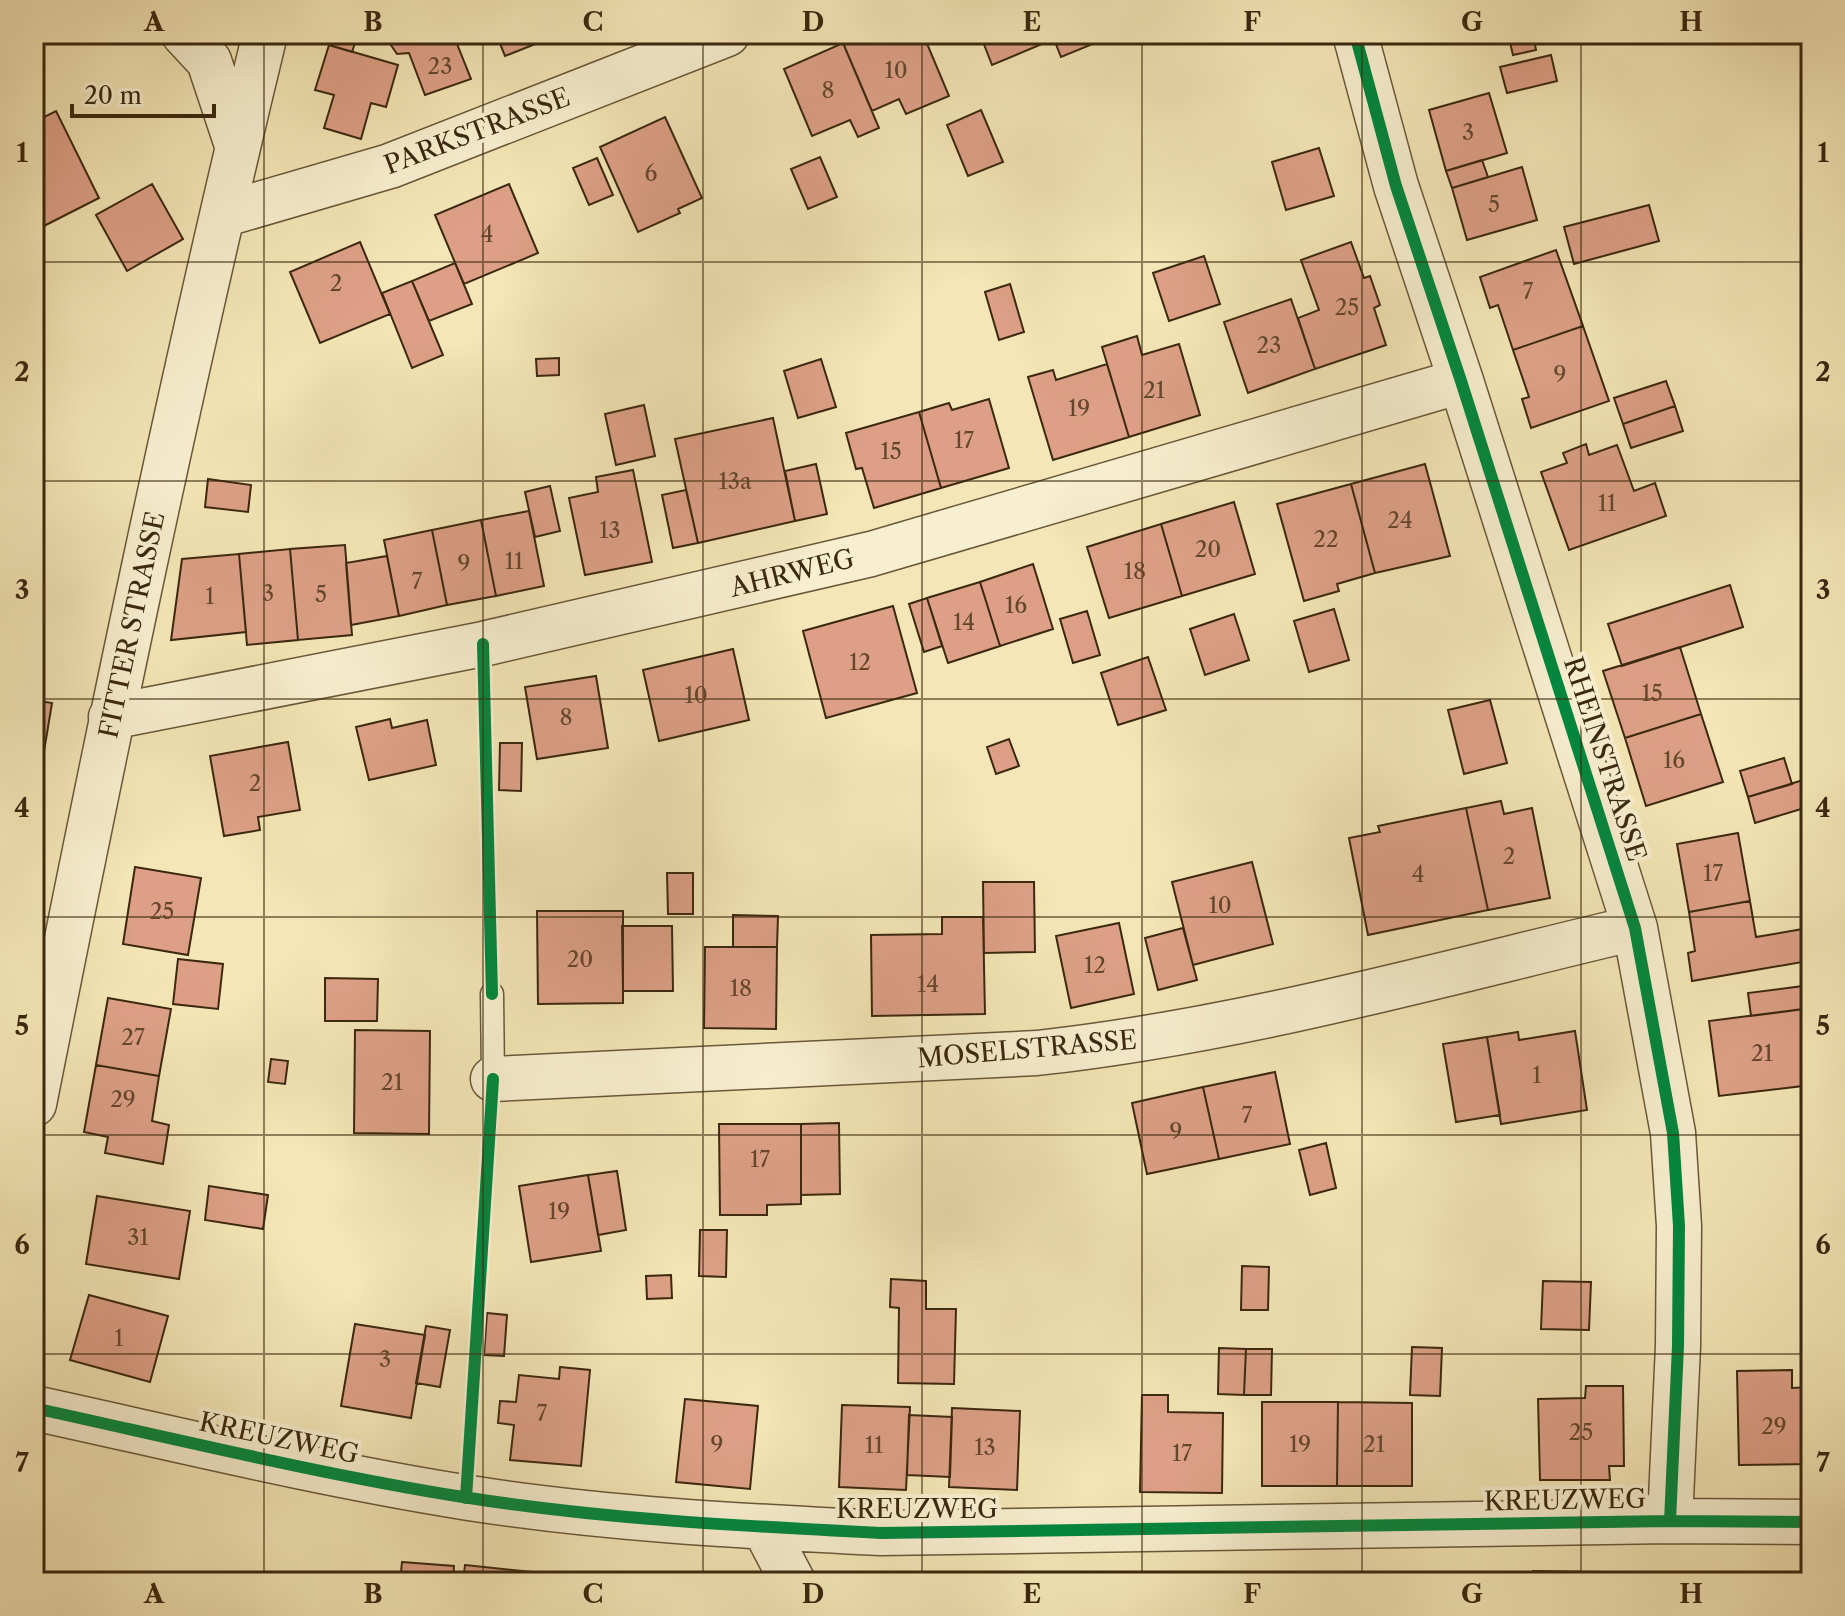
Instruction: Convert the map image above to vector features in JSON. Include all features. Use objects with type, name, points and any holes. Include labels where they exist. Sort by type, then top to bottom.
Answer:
[{"type":"street","points":[[184,34],[209,61],[238,147]]},
{"type":"street","name":"FITTER STRASSE","points":[[34,1104],[111,717],[265,34]]},
{"type":"street","name":"PARKSTRASSE","points":[[222,215],[390,166],[727,34]]},
{"type":"street","name":"RHEINSTRASSE","points":[[1355,34],[1396,186],[1635,928],[1673,1133],[1679,1226],[1678,1346],[1670,1521]]},
{"type":"street","name":"AHRWEG","points":[[111,717],[483,644],[871,554],[1461,381]]},
{"type":"street","name":"MOSELSTRASSE","points":[[493,1079],[989,1056],[1122,1044],[1251,1018],[1635,928]]},
{"type":"street","name":"KREUZWEG","points":[[34,1408],[438,1493],[612,1517],[764,1527],[881,1533],[1670,1521],[1811,1522]]},
{"type":"street","points":[[764,1527],[793,1582]]},
{"type":"lane","name":"MOSELSTRASSE","points":[[492,994],[493,1079]]},
{"type":"building","points":[[333,34],[358,34],[352,52],[329,45]]},
{"type":"building","points":[[366,34],[453,34],[471,79],[425,95],[409,53],[397,54],[384,35],[368,37]]},
{"type":"building","points":[[496,34],[546,34],[548,39],[505,56]]},
{"type":"building","points":[[865,34],[923,34],[949,96],[906,114],[899,99],[872,111],[843,43]]},
{"type":"building","points":[[980,34],[1052,34],[1054,39],[992,65]]},
{"type":"building","points":[[1052,34],[1097,34],[1100,41],[1061,57]]},
{"type":"building","points":[[1508,34],[1533,34],[1536,50],[1513,55]]},
{"type":"building","points":[[843,43],[879,128],[858,137],[850,120],[812,136],[784,69]]},
{"type":"building","points":[[329,45],[398,65],[386,107],[371,103],[361,139],[324,128],[334,95],[315,90]]},
{"type":"building","points":[[1551,55],[1557,81],[1507,93],[1500,67]]},
{"type":"building","points":[[1489,93],[1507,153],[1446,171],[1429,110]]},
{"type":"building","points":[[981,110],[1003,162],[968,176],[947,125]]},
{"type":"building","points":[[56,111],[99,198],[34,231],[34,122]]},
{"type":"building","points":[[665,117],[702,198],[678,209],[680,213],[638,232],[600,147]]},
{"type":"building","points":[[1319,148],[1334,196],[1286,210],[1272,162]]},
{"type":"building","points":[[820,157],[837,197],[808,209],[791,169]]},
{"type":"building","points":[[597,158],[613,195],[589,205],[573,168]]},
{"type":"building","points":[[1482,160],[1488,177],[1452,188],[1446,171]]},
{"type":"building","points":[[1522,167],[1537,220],[1467,240],[1452,188]]},
{"type":"building","points":[[152,184],[183,239],[127,271],[96,215]]},
{"type":"building","points":[[509,184],[538,253],[464,284],[435,215]]},
{"type":"building","points":[[1649,205],[1659,241],[1574,264],[1564,227]]},
{"type":"building","points":[[360,242],[390,314],[320,343],[290,272]]},
{"type":"building","points":[[1351,242],[1364,278],[1370,276],[1380,305],[1374,308],[1386,345],[1315,369],[1298,318],[1319,310],[1301,260]]},
{"type":"building","points":[[1556,250],[1583,326],[1513,350],[1498,305],[1490,308],[1480,277]]},
{"type":"building","points":[[1204,256],[1220,304],[1169,321],[1153,273]]},
{"type":"building","points":[[455,263],[472,304],[429,321],[412,281]]},
{"type":"building","points":[[412,281],[443,355],[412,368],[382,293]]},
{"type":"building","points":[[1010,284],[1024,332],[999,340],[985,292]]},
{"type":"building","points":[[1291,299],[1315,369],[1248,393],[1224,322]]},
{"type":"building","points":[[1583,326],[1609,401],[1531,428],[1522,399],[1529,397],[1513,350]]},
{"type":"building","points":[[1137,336],[1142,355],[1179,344],[1200,415],[1129,437],[1102,347]]},
{"type":"building","points":[[559,358],[559,375],[537,376],[536,359]]},
{"type":"building","points":[[821,359],[836,407],[798,418],[784,371]]},
{"type":"building","points":[[1107,364],[1129,437],[1053,460],[1028,377],[1053,370],[1056,380]]},
{"type":"building","points":[[1666,381],[1675,406],[1623,424],[1614,398]]},
{"type":"building","points":[[989,399],[1009,468],[941,488],[919,412],[949,403],[952,410]]},
{"type":"building","points":[[644,405],[655,456],[616,465],[605,414]]},
{"type":"building","points":[[1675,406],[1683,431],[1631,448],[1623,424]]},
{"type":"building","points":[[919,412],[941,488],[874,508],[862,468],[856,469],[846,433]]},
{"type":"building","points":[[773,418],[795,521],[698,543],[675,439]]},
{"type":"building","points":[[1586,444],[1589,455],[1617,445],[1634,491],[1655,483],[1666,516],[1569,550],[1541,472],[1567,463],[1563,453]]},
{"type":"building","points":[[816,464],[827,514],[795,521],[785,471]]},
{"type":"building","points":[[1425,464],[1450,556],[1375,573],[1351,484]]},
{"type":"building","points":[[633,470],[652,562],[585,575],[569,498],[598,492],[596,477]]},
{"type":"building","points":[[208,479],[251,485],[248,512],[205,507]]},
{"type":"building","points":[[1351,484],[1375,573],[1337,584],[1339,591],[1304,601],[1277,504]]},
{"type":"building","points":[[550,486],[560,531],[535,537],[525,492]]},
{"type":"building","points":[[686,490],[698,543],[673,548],[662,495]]},
{"type":"building","points":[[1234,502],[1255,574],[1182,596],[1161,524]]},
{"type":"building","points":[[529,511],[544,586],[496,596],[481,520]]},
{"type":"building","points":[[481,520],[496,596],[447,605],[432,530]]},
{"type":"building","points":[[1161,524],[1182,596],[1109,618],[1087,547]]},
{"type":"building","points":[[432,530],[447,605],[399,616],[384,540]]},
{"type":"building","points":[[345,545],[352,635],[298,640],[290,549]]},
{"type":"building","points":[[290,549],[298,640],[247,645],[239,554]]},
{"type":"building","points":[[239,554],[246,632],[171,640],[182,559]]},
{"type":"building","points":[[387,556],[399,616],[351,625],[346,563]]},
{"type":"building","points":[[1033,564],[1053,629],[1000,646],[980,582]]},
{"type":"building","points":[[980,582],[1000,646],[948,663],[927,598]]},
{"type":"building","points":[[1730,585],[1743,627],[1622,666],[1608,624]]},
{"type":"building","points":[[927,598],[942,646],[924,652],[909,604]]},
{"type":"building","points":[[893,606],[917,693],[826,718],[803,631]]},
{"type":"building","points":[[1334,609],[1349,660],[1309,672],[1294,621]]},
{"type":"building","points":[[1087,611],[1100,655],[1073,663],[1060,619]]},
{"type":"building","points":[[1234,614],[1249,660],[1205,675],[1190,629]]},
{"type":"building","points":[[1680,647],[1701,714],[1625,738],[1603,671]]},
{"type":"building","points":[[733,649],[749,720],[659,741],[643,670]]},
{"type":"building","points":[[1148,657],[1166,710],[1118,725],[1101,673]]},
{"type":"building","points":[[596,676],[608,748],[537,759],[525,687]]},
{"type":"building","points":[[34,700],[52,703],[36,800],[34,800]]},
{"type":"building","points":[[1490,700],[1507,763],[1464,774],[1448,710]]},
{"type":"building","points":[[1701,714],[1723,782],[1646,806],[1625,738]]},
{"type":"building","points":[[390,719],[392,728],[427,720],[436,765],[369,780],[356,727]]},
{"type":"building","points":[[1009,739],[1019,766],[996,774],[987,747]]},
{"type":"building","points":[[288,742],[300,810],[258,817],[260,830],[224,836],[210,756]]},
{"type":"building","points":[[500,743],[522,743],[521,791],[499,790]]},
{"type":"building","points":[[1784,758],[1792,784],[1748,797],[1740,771]]},
{"type":"building","points":[[1803,780],[1811,806],[1755,823],[1748,797]]},
{"type":"building","points":[[1501,801],[1504,814],[1532,808],[1550,898],[1488,910],[1466,808]]},
{"type":"building","points":[[1466,808],[1488,910],[1368,935],[1349,838],[1380,832],[1378,826]]},
{"type":"building","points":[[1738,833],[1750,901],[1689,912],[1677,844]]},
{"type":"building","points":[[1252,862],[1273,944],[1193,965],[1172,882]]},
{"type":"building","points":[[135,867],[201,878],[188,955],[123,944]]},
{"type":"building","points":[[667,873],[693,873],[693,914],[668,914]]},
{"type":"building","points":[[983,882],[1034,882],[1035,952],[984,953]]},
{"type":"building","points":[[1750,901],[1756,937],[1803,929],[1808,961],[1692,981],[1688,953],[1695,951],[1689,912]]},
{"type":"building","points":[[537,911],[623,911],[623,1003],[538,1004]]},
{"type":"building","points":[[733,915],[778,916],[777,947],[733,947]]},
{"type":"building","points":[[942,917],[983,917],[985,1014],[872,1016],[871,935],[942,934]]},
{"type":"building","points":[[1119,923],[1134,994],[1071,1008],[1056,936]]},
{"type":"building","points":[[622,926],[672,926],[673,991],[623,991]]},
{"type":"building","points":[[1183,928],[1197,980],[1158,990],[1145,938]]},
{"type":"building","points":[[705,947],[777,947],[776,1029],[704,1028]]},
{"type":"building","points":[[178,959],[223,964],[218,1009],[173,1004]]},
{"type":"building","points":[[325,978],[378,979],[377,1021],[325,1021]]},
{"type":"building","points":[[1811,985],[1811,1008],[1751,1016],[1748,993]]},
{"type":"building","points":[[108,998],[171,1009],[159,1076],[96,1065]]},
{"type":"building","points":[[1811,1008],[1811,1085],[1719,1096],[1709,1021]]},
{"type":"building","points":[[355,1030],[430,1031],[429,1134],[354,1133]]},
{"type":"building","points":[[1575,1031],[1587,1110],[1501,1124],[1487,1037],[1518,1032],[1519,1040]]},
{"type":"building","points":[[1487,1037],[1500,1115],[1456,1122],[1443,1044]]},
{"type":"building","points":[[271,1059],[288,1061],[285,1084],[268,1082]]},
{"type":"building","points":[[96,1065],[159,1076],[152,1121],[169,1125],[163,1164],[105,1153],[108,1137],[84,1132]]},
{"type":"building","points":[[1275,1072],[1290,1144],[1219,1159],[1203,1087]]},
{"type":"building","points":[[1203,1087],[1219,1159],[1147,1174],[1132,1103]]},
{"type":"building","points":[[839,1123],[840,1194],[801,1195],[801,1124]]},
{"type":"building","points":[[719,1124],[801,1124],[801,1204],[767,1205],[767,1215],[720,1215]]},
{"type":"building","points":[[1326,1143],[1336,1188],[1310,1195],[1299,1150]]},
{"type":"building","points":[[617,1171],[626,1230],[598,1235],[588,1175]]},
{"type":"building","points":[[588,1175],[601,1251],[531,1262],[519,1186]]},
{"type":"building","points":[[209,1186],[268,1195],[263,1229],[205,1220]]},
{"type":"building","points":[[97,1196],[190,1211],[179,1279],[86,1264]]},
{"type":"building","points":[[700,1230],[727,1230],[726,1277],[699,1276]]},
{"type":"building","points":[[1242,1266],[1269,1267],[1268,1310],[1241,1310]]},
{"type":"building","points":[[671,1275],[672,1298],[647,1299],[646,1276]]},
{"type":"building","points":[[891,1279],[926,1281],[926,1309],[956,1309],[954,1384],[898,1383],[899,1308],[890,1307]]},
{"type":"building","points":[[1543,1281],[1591,1282],[1589,1330],[1541,1329]]},
{"type":"building","points":[[89,1295],[168,1316],[150,1382],[70,1360]]},
{"type":"building","points":[[487,1313],[507,1315],[504,1356],[484,1355]]},
{"type":"building","points":[[355,1324],[425,1335],[411,1418],[341,1406]]},
{"type":"building","points":[[426,1326],[450,1330],[440,1387],[416,1383]]},
{"type":"building","points":[[1412,1347],[1442,1348],[1440,1396],[1410,1395]]},
{"type":"building","points":[[1219,1348],[1246,1349],[1244,1395],[1218,1394]]},
{"type":"building","points":[[1246,1349],[1272,1349],[1271,1395],[1244,1395]]},
{"type":"building","points":[[560,1367],[590,1370],[581,1466],[510,1460],[514,1425],[498,1423],[500,1401],[516,1402],[519,1375],[559,1379]]},
{"type":"building","points":[[1792,1370],[1792,1388],[1811,1387],[1811,1464],[1739,1465],[1737,1371]]},
{"type":"building","points":[[1586,1386],[1623,1386],[1624,1466],[1609,1466],[1610,1480],[1540,1480],[1538,1399],[1585,1398]]},
{"type":"building","points":[[1142,1395],[1168,1395],[1168,1412],[1223,1413],[1222,1493],[1140,1492]]},
{"type":"building","points":[[685,1399],[758,1406],[750,1489],[676,1482]]},
{"type":"building","points":[[1262,1402],[1338,1402],[1337,1486],[1262,1486]]},
{"type":"building","points":[[1338,1402],[1412,1403],[1412,1486],[1337,1486]]},
{"type":"building","points":[[842,1405],[910,1407],[906,1490],[839,1487]]},
{"type":"building","points":[[952,1408],[1020,1411],[1017,1490],[949,1487]]},
{"type":"building","points":[[909,1415],[952,1417],[950,1477],[907,1475]]},
{"type":"building","points":[[402,1562],[454,1566],[453,1582],[400,1582]]},
{"type":"building","points":[[465,1565],[551,1574],[550,1582],[463,1582]]},
{"type":"building","points":[[1533,1571],[1602,1572],[1602,1582],[1533,1582]]},
{"type":"building","points":[[1602,1572],[1670,1574],[1670,1582],[1602,1582]]},
{"type":"building","points":[[1715,1573],[1785,1573],[1785,1582],[1715,1582]]},
{"type":"building","points":[[1785,1573],[1811,1573],[1811,1582],[1785,1582]]},
{"type":"building","points":[[1168,1574],[1235,1574],[1235,1582],[1168,1582]]},
{"type":"building","points":[[1235,1574],[1301,1574],[1301,1582],[1235,1582]]},
{"type":"building","points":[[1486,1576],[1486,1582],[1415,1582],[1415,1577]]},
{"type":"building","points":[[1055,1577],[1087,1578],[1087,1582],[1055,1582]]},
{"type":"building","points":[[1344,1577],[1415,1577],[1415,1582],[1344,1582]]},
{"type":"building","points":[[895,1579],[972,1580],[972,1582],[895,1582]]},
{"type":"cycle path","points":[[1355,34],[1396,186],[1635,928],[1673,1133],[1679,1226],[1678,1346],[1670,1521]]},
{"type":"cycle path","points":[[483,644],[492,994]]},
{"type":"cycle path","points":[[466,1498],[493,1079]]},
{"type":"cycle path","points":[[34,1408],[409,1488],[567,1511],[724,1524],[881,1533],[1670,1521],[1811,1522]]}]
